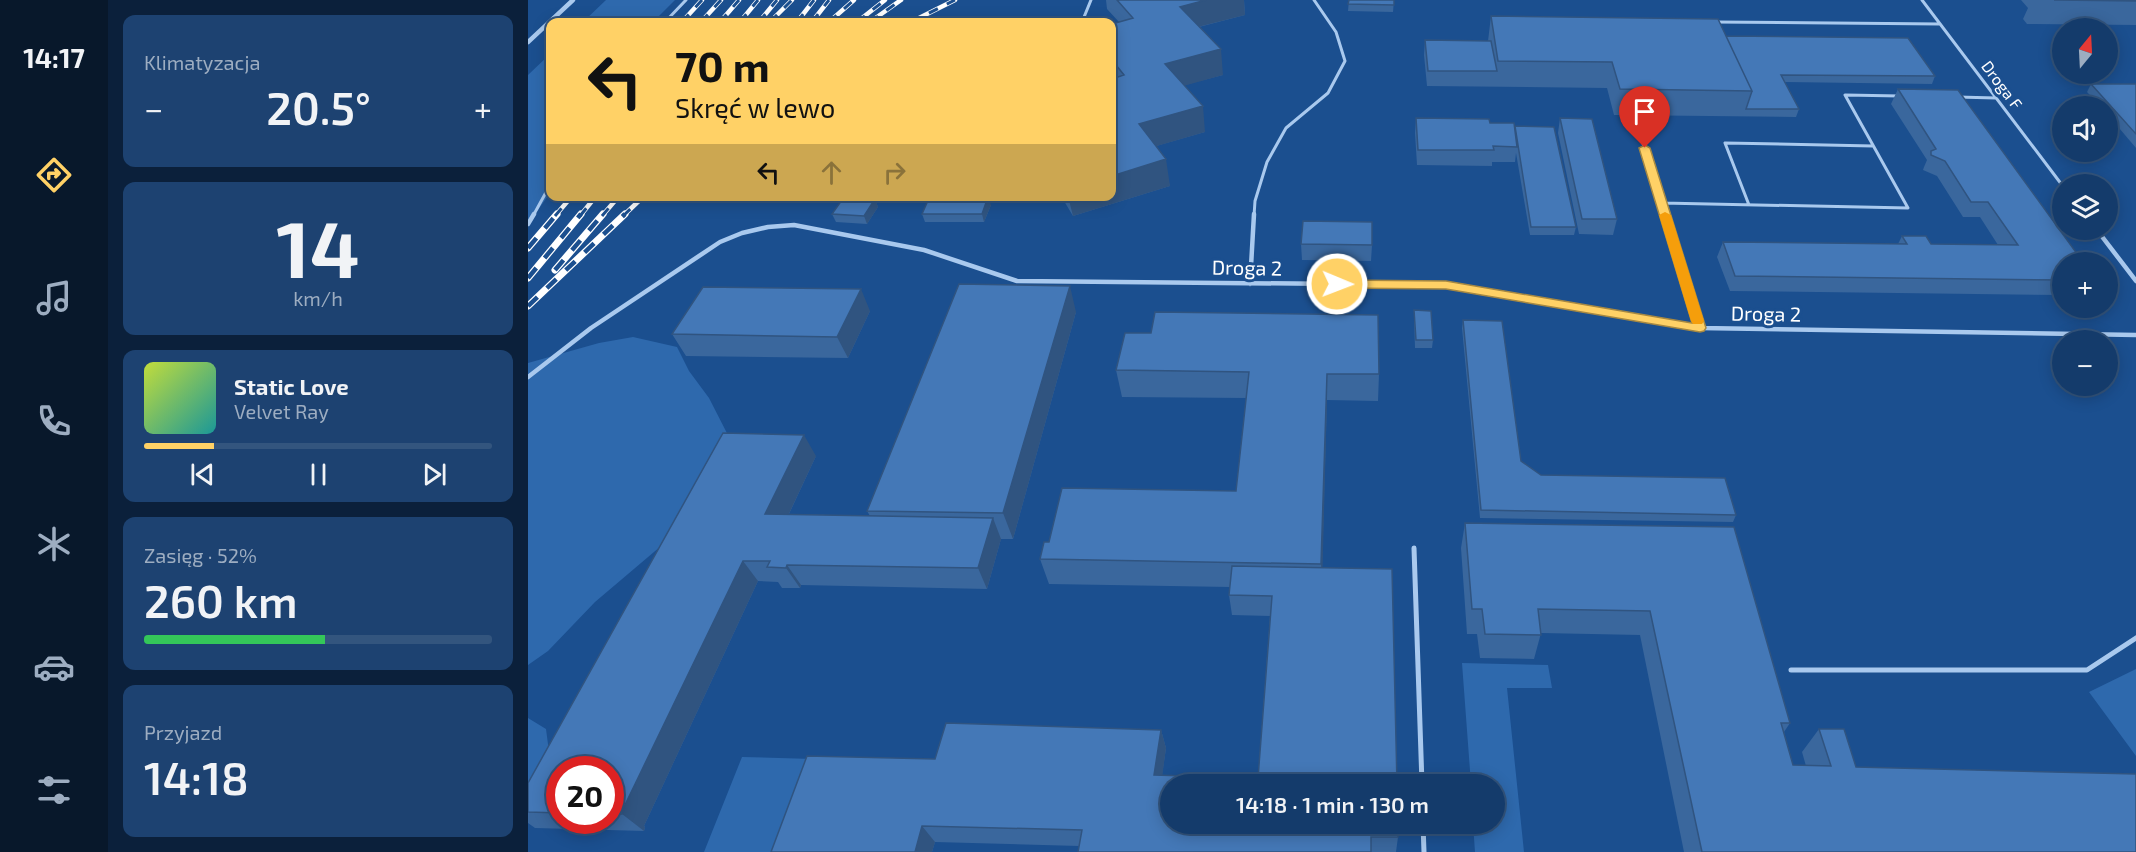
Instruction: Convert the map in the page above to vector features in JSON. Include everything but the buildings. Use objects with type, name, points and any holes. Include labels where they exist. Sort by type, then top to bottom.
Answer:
[{"type":"street","points":[[554,18],[573,0]]},
{"type":"street","points":[[528,42],[546,25]]},
{"type":"lane","points":[[669,18],[686,0]]},
{"type":"lane","points":[[1084,18],[1091,0]]},
{"type":"lane","points":[[1250,284],[1255,201],[1267,162],[1286,128],[1329,93],[1345,62],[1336,32],[1314,0]]},
{"type":"lane","name":"Droga F","points":[[1922,0],[2054,174]]},
{"type":"lane","points":[[1706,22],[1940,24]]},
{"type":"lane","points":[[1662,203],[1908,208],[1845,95],[1903,96]]},
{"type":"lane","points":[[1949,97],[1996,98]]},
{"type":"lane","points":[[1639,130],[1700,328]]},
{"type":"lane","points":[[1749,205],[1725,143],[1873,146]]},
{"type":"lane","points":[[528,224],[546,192]]},
{"type":"lane","name":"Droga 2","points":[[528,377],[591,328],[720,242],[742,233],[768,227],[794,225],[924,250],[1017,281],[1446,285],[1700,328],[2136,335]]},
{"type":"lane","points":[[2105,240],[2136,281]]},
{"type":"lane","points":[[1414,548],[1422,774]]},
{"type":"lane","points":[[1791,670],[2087,670],[2136,638]]},
{"type":"lane","points":[[1423,834],[1424,852]]},
{"type":"shaded area","points":[[606,0],[675,0],[657,18],[587,18]]},
{"type":"shaded area","points":[[546,58],[546,199],[528,224],[528,75]]},
{"type":"shaded area","points":[[633,337],[677,347],[689,371],[709,398],[732,443],[674,535],[595,602],[548,651],[528,665],[528,363],[599,343]]},
{"type":"shaded area","points":[[1462,663],[1548,665],[1552,688],[1507,688],[1524,852],[1475,852],[1474,834],[1505,834],[1505,774],[1470,774]]},
{"type":"shaded area","points":[[2136,669],[2136,756],[2089,692]]},
{"type":"shaded area","points":[[528,718],[546,729],[550,756],[546,756],[546,777],[528,812]]},
{"type":"shaded area","points":[[742,757],[813,759],[779,852],[704,852]]},
{"type":"railway","points":[[686,18],[702,0]]},
{"type":"railway","points":[[705,18],[721,0]]},
{"type":"railway","points":[[723,18],[739,0]]},
{"type":"railway","points":[[743,18],[758,0]]},
{"type":"railway","points":[[762,18],[777,0]]},
{"type":"railway","points":[[774,18],[792,0]]},
{"type":"railway","points":[[800,18],[814,0]]},
{"type":"railway","points":[[815,18],[829,0]]},
{"type":"railway","points":[[834,18],[854,0]]},
{"type":"railway","points":[[862,18],[885,0]]},
{"type":"railway","points":[[876,18],[901,0]]},
{"type":"railway","points":[[919,18],[955,0]]},
{"type":"railway","points":[[555,216],[568,201]]},
{"type":"railway","points":[[580,216],[592,201]]},
{"type":"railway","points":[[602,216],[615,201]]},
{"type":"railway","points":[[623,216],[639,201]]},
{"type":"railway","points":[[528,248],[557,214]]},
{"type":"railway","points":[[528,278],[581,214]]},
{"type":"railway","points":[[555,270],[603,214]]},
{"type":"railway","points":[[528,306],[625,214]]},
{"type":"slow traffic","points":[[1665,215],[1698,321]]},
{"type":"route","points":[[1337,284],[1446,285],[1700,328],[1645,148]]}]
